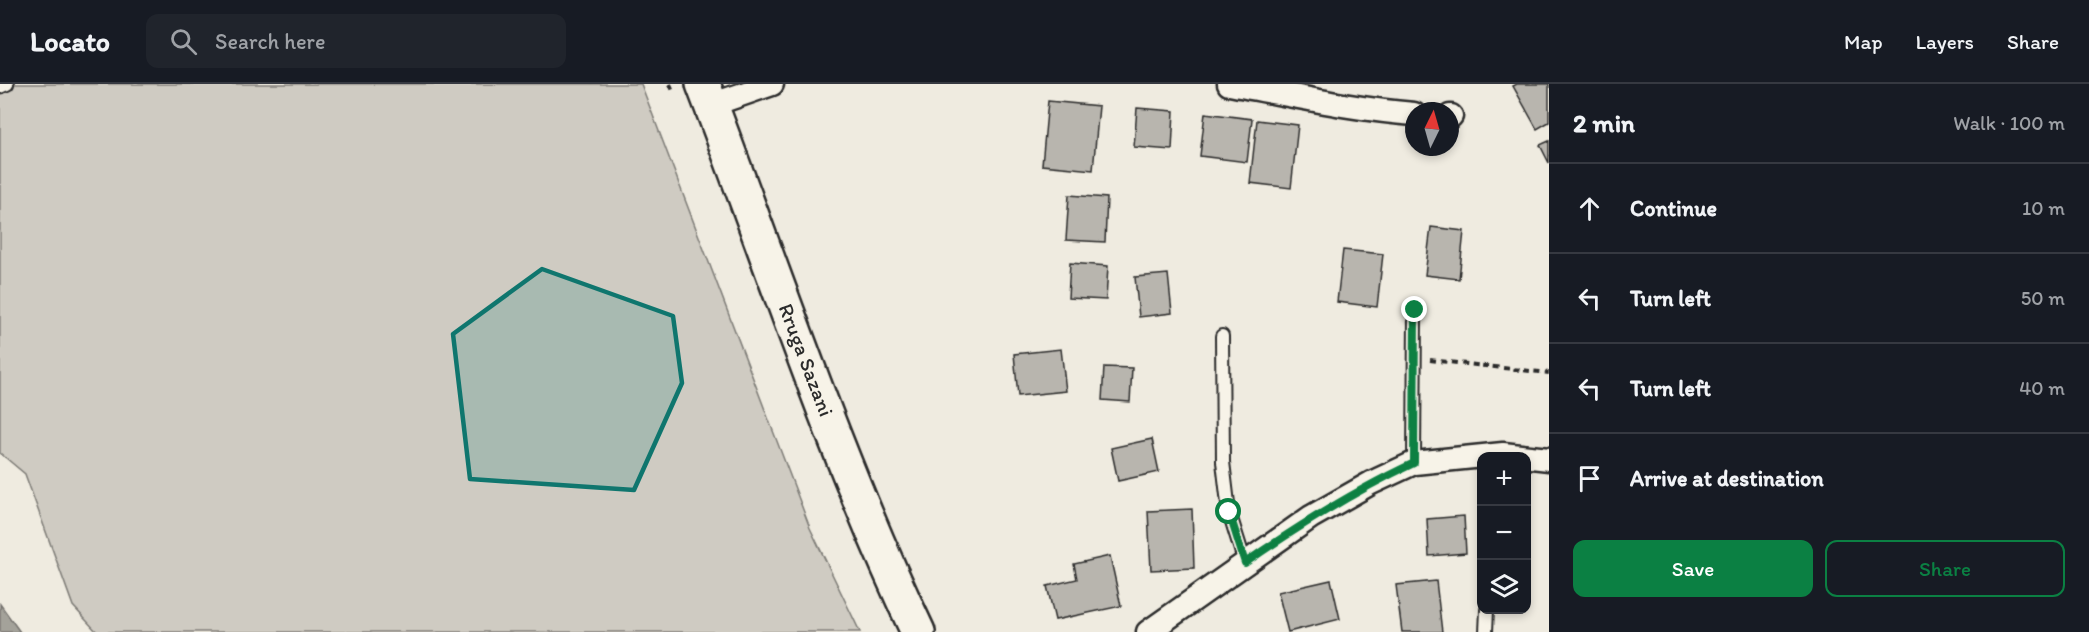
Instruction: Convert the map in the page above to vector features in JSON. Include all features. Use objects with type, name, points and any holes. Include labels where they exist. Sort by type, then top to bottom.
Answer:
[{"type":"main road","name":"Rruga Sazani","points":[[707,94],[804,359],[863,505],[918,632]]},
{"type":"street","points":[[707,94],[772,84]]},
{"type":"street","points":[[1236,85],[1336,105],[1405,113]]},
{"type":"street","points":[[1531,457],[1549,459]]},
{"type":"street","points":[[1148,632],[1311,517],[1371,483],[1414,463],[1477,459]]},
{"type":"lane","points":[[0,87],[7,84]]},
{"type":"lane","points":[[1414,463],[1415,310]]},
{"type":"lane","points":[[1222,336],[1223,462],[1229,512],[1245,563]]},
{"type":"lane","points":[[1486,614],[1486,632]]},
{"type":"path","points":[[1415,359],[1549,373]]},
{"type":"highlighted area","points":[[542,269],[673,316],[682,383],[634,490],[470,479],[453,334]]},
{"type":"shaded area","points":[[0,84],[641,84],[810,528],[860,632],[97,632],[73,606],[25,474],[0,453]]},
{"type":"shaded area","points":[[0,604],[20,632],[0,632]]},
{"type":"building","points":[[1549,84],[1549,122],[1537,129],[1513,86]]},
{"type":"building","points":[[1048,101],[1099,106],[1093,170],[1042,165]]},
{"type":"building","points":[[1137,108],[1174,111],[1172,150],[1134,147]]},
{"type":"building","points":[[1205,113],[1252,119],[1247,162],[1200,156]]},
{"type":"building","points":[[1257,120],[1298,125],[1291,188],[1250,183]]},
{"type":"building","points":[[1549,141],[1549,163],[1540,145]]},
{"type":"building","points":[[1069,195],[1107,198],[1105,242],[1066,240]]},
{"type":"building","points":[[1431,227],[1464,231],[1459,279],[1425,275]]},
{"type":"building","points":[[1343,250],[1383,254],[1377,307],[1337,302]]},
{"type":"building","points":[[1070,263],[1108,266],[1106,300],[1068,298]]},
{"type":"building","points":[[1168,274],[1172,313],[1139,317],[1135,277]]},
{"type":"building","points":[[1061,349],[1066,391],[1018,396],[1014,354]]},
{"type":"building","points":[[1104,367],[1132,368],[1130,402],[1102,400]]},
{"type":"building","points":[[1152,439],[1159,472],[1118,481],[1111,448]]},
{"type":"building","points":[[1192,509],[1194,568],[1151,570],[1148,511]]},
{"type":"building","points":[[1464,516],[1466,553],[1429,556],[1427,519]]},
{"type":"building","points":[[1110,556],[1121,606],[1055,620],[1047,586],[1077,579],[1074,564]]},
{"type":"building","points":[[1331,580],[1340,619],[1288,632],[1278,592]]},
{"type":"building","points":[[1436,581],[1442,632],[1402,632],[1396,585]]},
{"type":"route","points":[[1229,512],[1245,563],[1311,517],[1371,483],[1414,463],[1415,310]]}]
